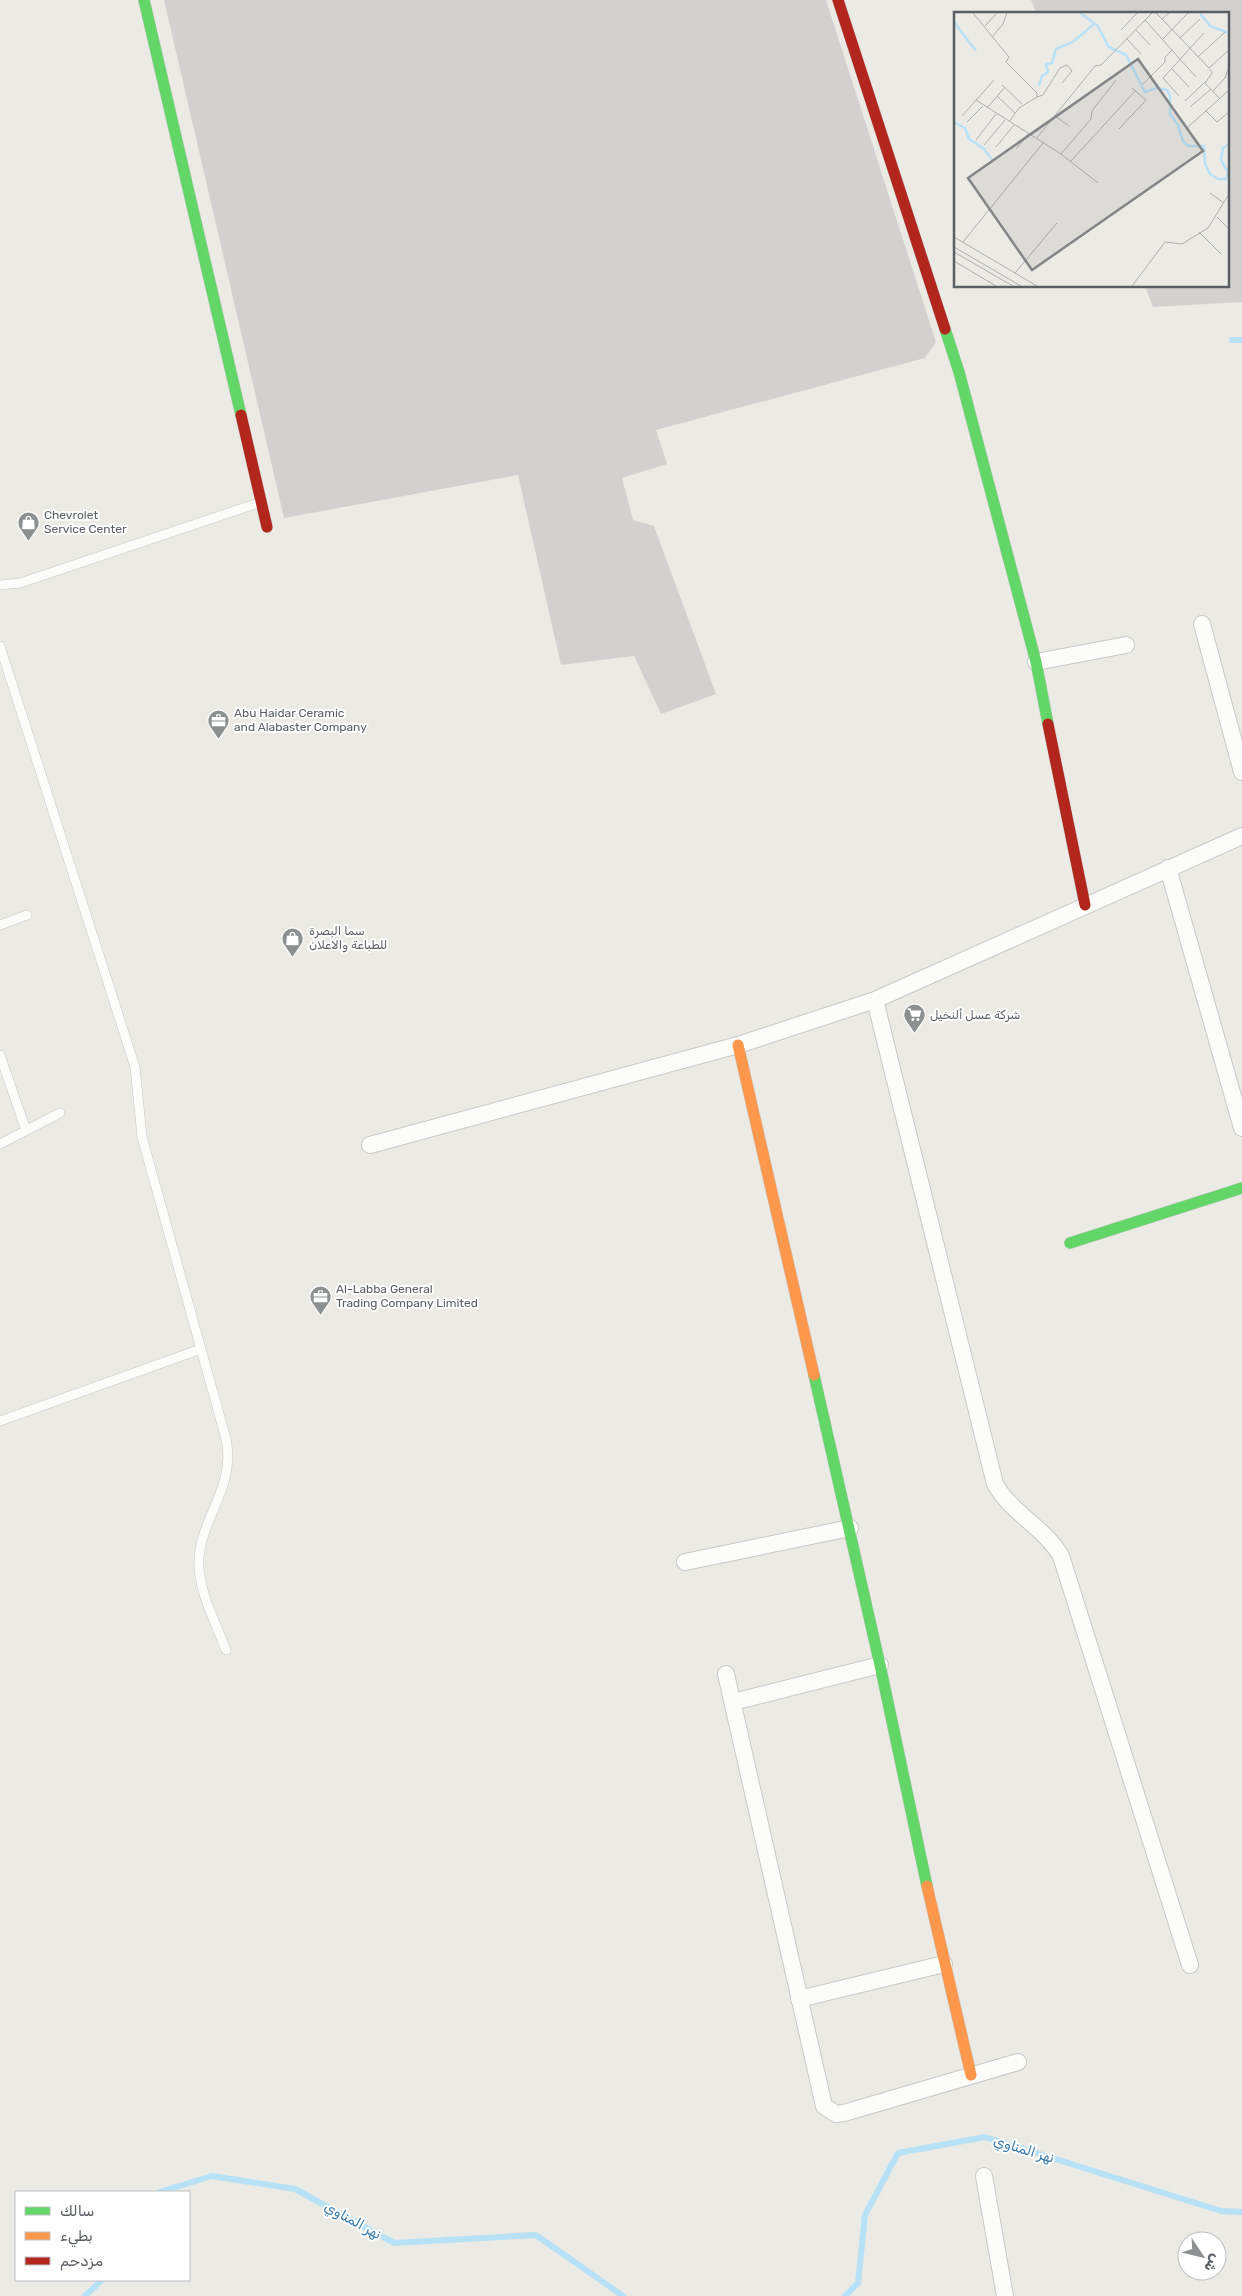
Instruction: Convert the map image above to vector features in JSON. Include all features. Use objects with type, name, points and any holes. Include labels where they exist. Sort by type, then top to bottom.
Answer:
[{"type":"street","points":[[144,0],[262,502],[266,527]]},
{"type":"street","points":[[838,0],[959,372],[1036,662],[1085,905]]},
{"type":"street","points":[[1202,624],[1242,772]]},
{"type":"street","points":[[1036,662],[1126,645]]},
{"type":"street","points":[[370,1145],[738,1045],[874,1000],[1242,836]]},
{"type":"street","points":[[1168,868],[1242,1128]]},
{"type":"street","points":[[874,1000],[995,1484],[1007,1502],[1045,1533],[1061,1556],[1190,1965]]},
{"type":"street","points":[[738,1045],[850,1528],[944,1964],[971,2076]]},
{"type":"street","points":[[1070,1242],[1242,1188]]},
{"type":"street","points":[[685,1562],[850,1528]]},
{"type":"street","points":[[733,1702],[880,1665]]},
{"type":"street","points":[[726,1674],[824,2106],[830,2112],[844,2113],[1018,2062]]},
{"type":"street","points":[[800,1999],[944,1964]]},
{"type":"street","points":[[984,2176],[1005,2296]]},
{"type":"lane","points":[[0,585],[20,582],[47,574],[262,502]]},
{"type":"lane","points":[[0,646],[135,1067],[140,1126],[226,1439],[229,1463],[224,1486],[205,1531],[198,1562],[205,1594],[226,1650]]},
{"type":"lane","points":[[0,925],[26,914]]},
{"type":"lane","points":[[0,1055],[26,1130]]},
{"type":"lane","points":[[0,1144],[60,1112]]},
{"type":"lane","points":[[0,1421],[201,1349]]},
{"type":"building","points":[[164,0],[826,0],[936,342],[925,358],[656,430],[667,464],[622,478],[633,520],[654,526],[716,694],[661,714],[634,656],[561,665],[518,475],[284,518]]},
{"type":"building","points":[[1031,0],[1242,0],[1242,302],[1153,307],[1146,288],[1230,288],[1230,12],[1036,12]]},
{"type":"waterway","points":[[1232,340],[1242,340]]},
{"type":"waterway","name":"نهر المناوي","points":[[845,2296],[858,2283],[865,2215],[898,2153],[985,2137],[1221,2211],[1242,2212]]},
{"type":"waterway","name":"نهر المناوي","points":[[162,2191],[212,2176],[295,2189],[394,2243],[536,2235],[623,2296]]},
{"type":"waterway","name":"نهر المناوي","points":[[85,2296],[101,2281]]},
{"type":"traffic: fast","points":[[144,0],[241,415]]},
{"type":"traffic: fast","points":[[945,329],[959,372],[1036,662],[1048,724]]},
{"type":"traffic: fast","points":[[1070,1243],[1242,1188]]},
{"type":"traffic: fast","points":[[814,1375],[880,1665],[927,1886]]},
{"type":"traffic: slow","points":[[738,1045],[814,1375]]},
{"type":"traffic: slow","points":[[927,1886],[971,2075]]},
{"type":"traffic: jam","points":[[838,0],[945,329]]},
{"type":"traffic: jam","points":[[241,415],[267,527]]},
{"type":"traffic: jam","points":[[1048,724],[1085,905]]},
{"type":"place","name":"Chevrolet Service Center","points":[[28,541]]},
{"type":"place","name":"Abu Haidar Ceramic and Alabaster Company","points":[[218,739]]},
{"type":"place","name":"سما البصرة للطباعة والاعلان","points":[[293,957]]},
{"type":"place","name":"شركة عسل ألنخيل","points":[[914,1034]]},
{"type":"place","name":"Al-Labba General Trading Company Limited","points":[[320,1315]]}]
